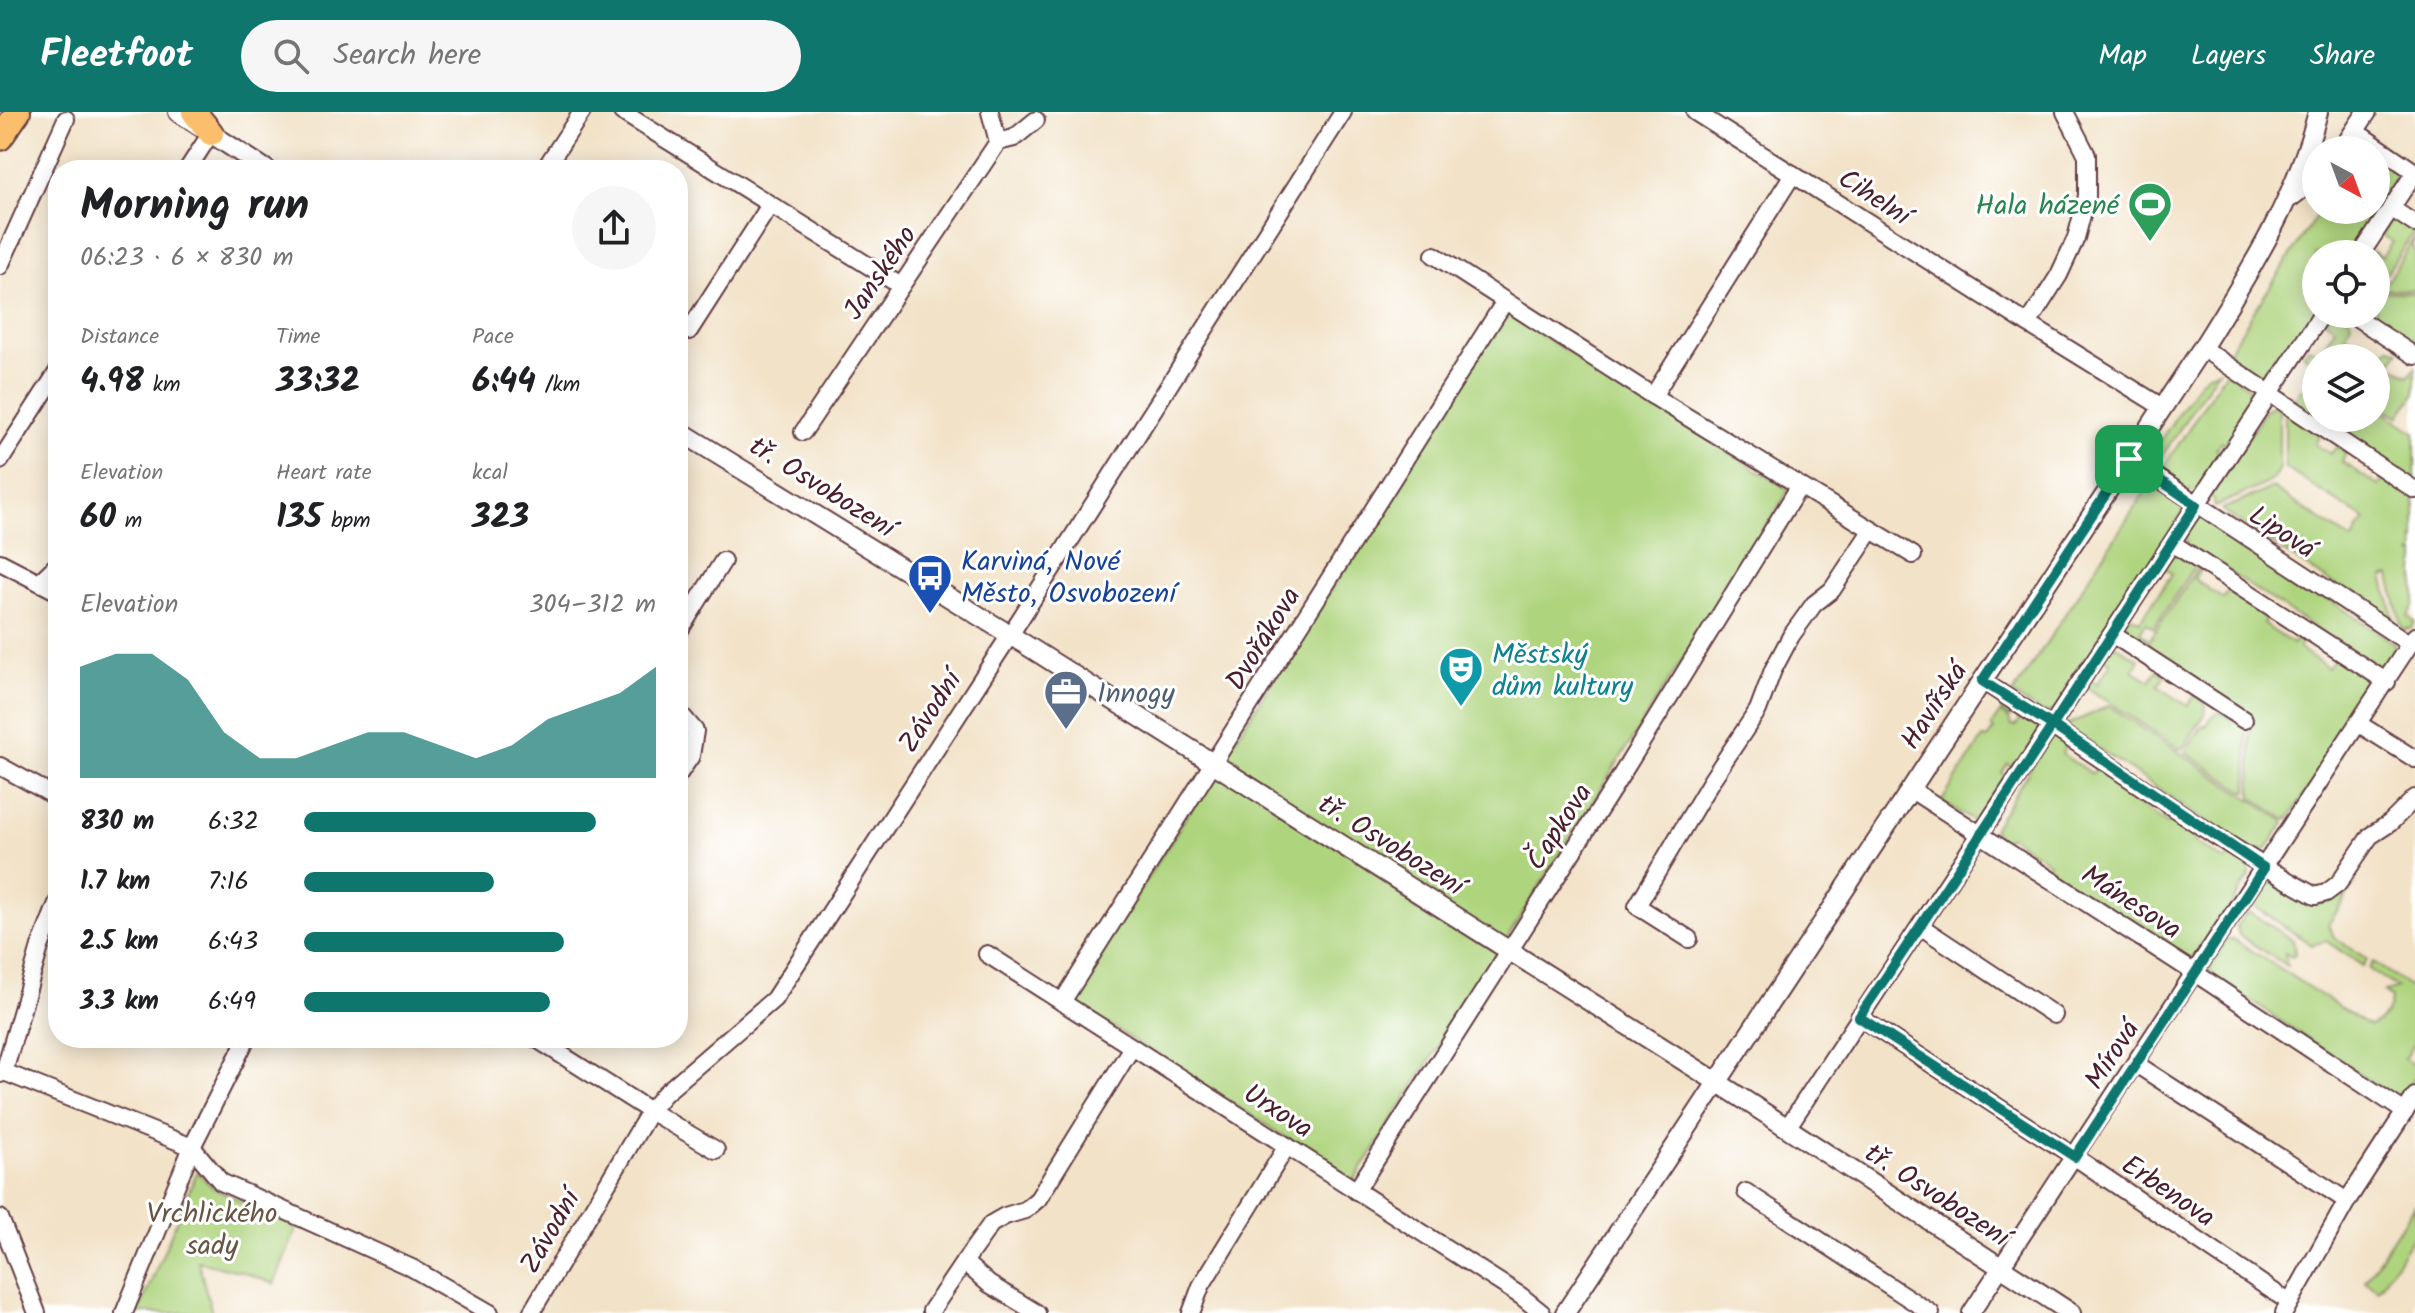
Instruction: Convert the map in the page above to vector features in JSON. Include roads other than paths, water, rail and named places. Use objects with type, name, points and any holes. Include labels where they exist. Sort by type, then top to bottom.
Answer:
[{"type":"main road","points":[[0,138],[18,112]]},
{"type":"main road","points":[[194,112],[211,133]]},
{"type":"street","points":[[0,151],[29,112]]},
{"type":"street","points":[[178,112],[252,160]]},
{"type":"street","points":[[622,112],[901,286]]},
{"type":"street","points":[[990,112],[1006,140]]},
{"type":"street","name":"Závodní","points":[[531,1313],[650,1111],[664,1094],[774,999],[1343,112]]},
{"type":"street","name":"Cihelní","points":[[1695,112],[2162,407]]},
{"type":"street","points":[[2028,324],[2059,275],[2076,238],[2087,196],[2087,155],[2065,112]]},
{"type":"street","name":"Havířská","points":[[1565,1313],[2202,348],[2260,254],[2289,199],[2312,138],[2318,112]]},
{"type":"street","points":[[2352,136],[2367,112]]},
{"type":"street","points":[[549,160],[574,115]]},
{"type":"street","points":[[49,160],[66,119]]},
{"type":"street","name":"Janského","points":[[803,432],[901,286],[1006,140],[1036,120]]},
{"type":"street","points":[[2355,131],[2415,172],[2370,240]]},
{"type":"street","points":[[193,160],[211,133]]},
{"type":"street","points":[[0,266],[48,162]]},
{"type":"street","points":[[1653,396],[1793,174]]},
{"type":"street","points":[[2289,199],[2302,189]]},
{"type":"street","points":[[689,331],[770,205]]},
{"type":"street","points":[[2391,208],[2415,224]]},
{"type":"street","points":[[1434,255],[1653,396],[1913,555]]},
{"type":"street","name":"Dvořákova","points":[[1062,1002],[1505,301]]},
{"type":"street","points":[[1787,1128],[2313,328]]},
{"type":"street","points":[[2372,328],[2415,356]]},
{"type":"street","points":[[2202,348],[2415,490]]},
{"type":"street","points":[[0,461],[48,387]]},
{"type":"street","name":"tř. Osvobození","points":[[688,436],[1010,635],[1717,1082],[2071,1313]]},
{"type":"street","name":"Lipová","points":[[2129,459],[2196,505],[2412,640]]},
{"type":"street","name":"Čapkova","points":[[1356,1191],[1799,487]]},
{"type":"street","points":[[1689,939],[1637,906],[1711,781],[1758,710],[1773,670],[1791,636],[1814,604],[1832,590],[1871,531]]},
{"type":"street","points":[[2172,543],[2387,682]]},
{"type":"street","points":[[688,617],[723,561]]},
{"type":"street","points":[[0,562],[48,587]]},
{"type":"street","points":[[39,582],[48,573]]},
{"type":"street","points":[[2112,634],[2244,720]]},
{"type":"street","name":"Mírová","points":[[1971,1313],[2412,640]]},
{"type":"street","points":[[1982,681],[2264,868],[2315,896],[2326,893],[2338,884],[2370,836],[2390,823],[2415,798]]},
{"type":"street","points":[[688,723],[695,731],[688,760]]},
{"type":"street","points":[[2359,724],[2415,759]]},
{"type":"street","points":[[0,766],[48,792]]},
{"type":"street","name":"Mánesova","points":[[1910,789],[2405,1112]]},
{"type":"street","points":[[1920,926],[2054,1015]]},
{"type":"street","points":[[48,927],[2,1073],[192,1147],[221,1182],[412,1268],[490,1313]]},
{"type":"street","name":"Urxova","points":[[987,954],[1521,1296],[1542,1313]]},
{"type":"street","name":"Erbenova","points":[[1859,1017],[2075,1157],[2286,1308]]},
{"type":"street","points":[[931,1311],[991,1224],[1025,1210],[1038,1199],[1132,1047]]},
{"type":"street","points":[[124,1313],[192,1147],[242,1048]]},
{"type":"street","points":[[551,1048],[716,1150]]},
{"type":"street","points":[[2136,1064],[2347,1201]]},
{"type":"street","points":[[2286,1308],[2347,1201],[2415,1096]]},
{"type":"street","points":[[1191,1313],[1201,1286],[1287,1146]]},
{"type":"street","points":[[1746,1192],[1931,1313]]},
{"type":"street","points":[[0,1218],[37,1313]]},
{"type":"street","points":[[964,1262],[989,1284],[1037,1313]]},
{"type":"place","name":"Hala házené","points":[[2150,243]]},
{"type":"place","name":"Karviná, Nové Město, Osvobození","points":[[930,615]]},
{"type":"place","name":"Městský dům kultury","points":[[1461,708]]},
{"type":"place","name":"Innogy","points":[[1066,731]]},
{"type":"park label","name":"Vrchlického sady","points":[[212,1228]]}]
